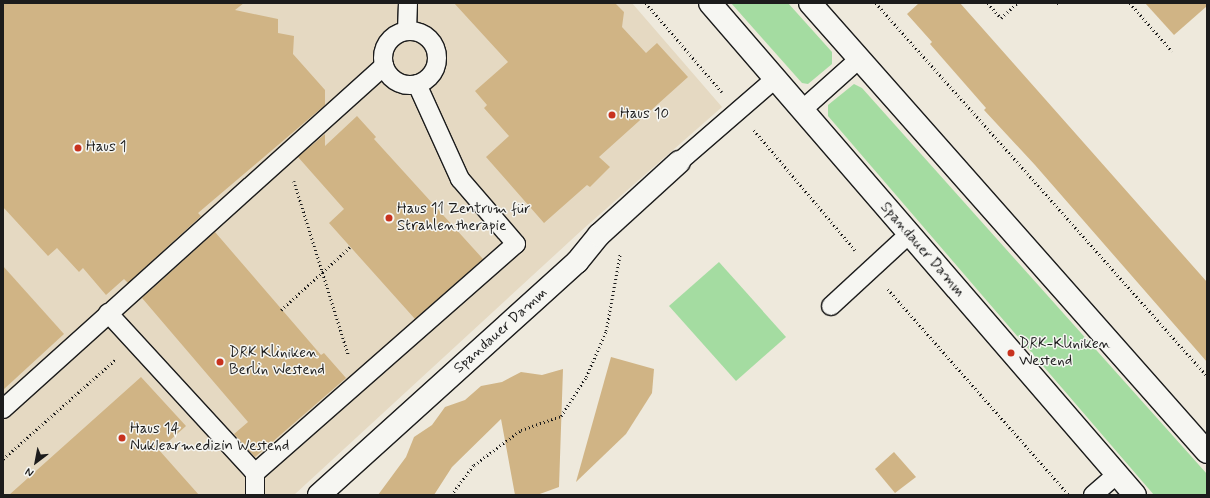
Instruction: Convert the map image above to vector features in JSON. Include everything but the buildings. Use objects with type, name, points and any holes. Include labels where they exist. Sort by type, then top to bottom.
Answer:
[{"type":"main road","name":"Spandauer Damm","points":[[710,3],[1136,495]]},
{"type":"main road","points":[[810,3],[1207,452]]},
{"type":"main road","name":"Spandauer Damm","points":[[319,495],[577,262],[599,235],[679,162]]},
{"type":"lane","points":[[407,30],[408,3]]},
{"type":"lane","points":[[407,30],[425,36],[432,43],[436,52],[433,71],[417,84],[401,83],[393,79],[384,66],[382,56],[390,39],[407,30]]},
{"type":"lane","points":[[802,110],[859,59]]},
{"type":"lane","points":[[3,409],[384,66]]},
{"type":"lane","points":[[679,162],[776,78]]},
{"type":"lane","points":[[255,473],[516,244],[460,179],[417,84]]},
{"type":"lane","points":[[831,306],[909,234]]},
{"type":"lane","points":[[108,313],[255,473],[255,495]]},
{"type":"lane","points":[[1093,495],[1117,474]]},
{"type":"path","points":[[876,3],[1207,376]]},
{"type":"path","points":[[988,3],[1001,18],[1017,3]]},
{"type":"path","points":[[1130,3],[1172,51]]},
{"type":"path","points":[[285,154],[357,384]]},
{"type":"path","points":[[451,495],[474,465],[521,430],[561,416],[586,377],[606,331],[628,207]]},
{"type":"path","points":[[281,310],[350,247]]},
{"type":"path","points":[[3,459],[135,342]]},
{"type":"shaded area","name":"DRK Kliniken Berlin Westend","points":[[3,3],[632,3],[722,107],[582,230],[294,495],[3,495]]},
{"type":"green space","points":[[731,3],[788,3],[832,52],[832,64],[808,84],[802,83]]},
{"type":"green space","points":[[854,84],[862,88],[1207,474],[1207,495],[1154,495],[828,116],[828,105]]},
{"type":"green space","points":[[719,262],[786,337],[736,381],[669,306]]},
{"type":"place","name":"Haus 10","points":[[612,115]]},
{"type":"place","name":"Haus 1","points":[[78,148]]},
{"type":"place","name":"Haus 11 Zentrum für Strahlentherapie","points":[[389,218]]},
{"type":"place","name":"DRK-Kliniken Westend","points":[[1011,353]]},
{"type":"place","name":"DRK Kliniken Berlin Westend","points":[[220,362]]},
{"type":"place","name":"Haus 14 Nuklearmedizin Westend","points":[[122,438]]}]
